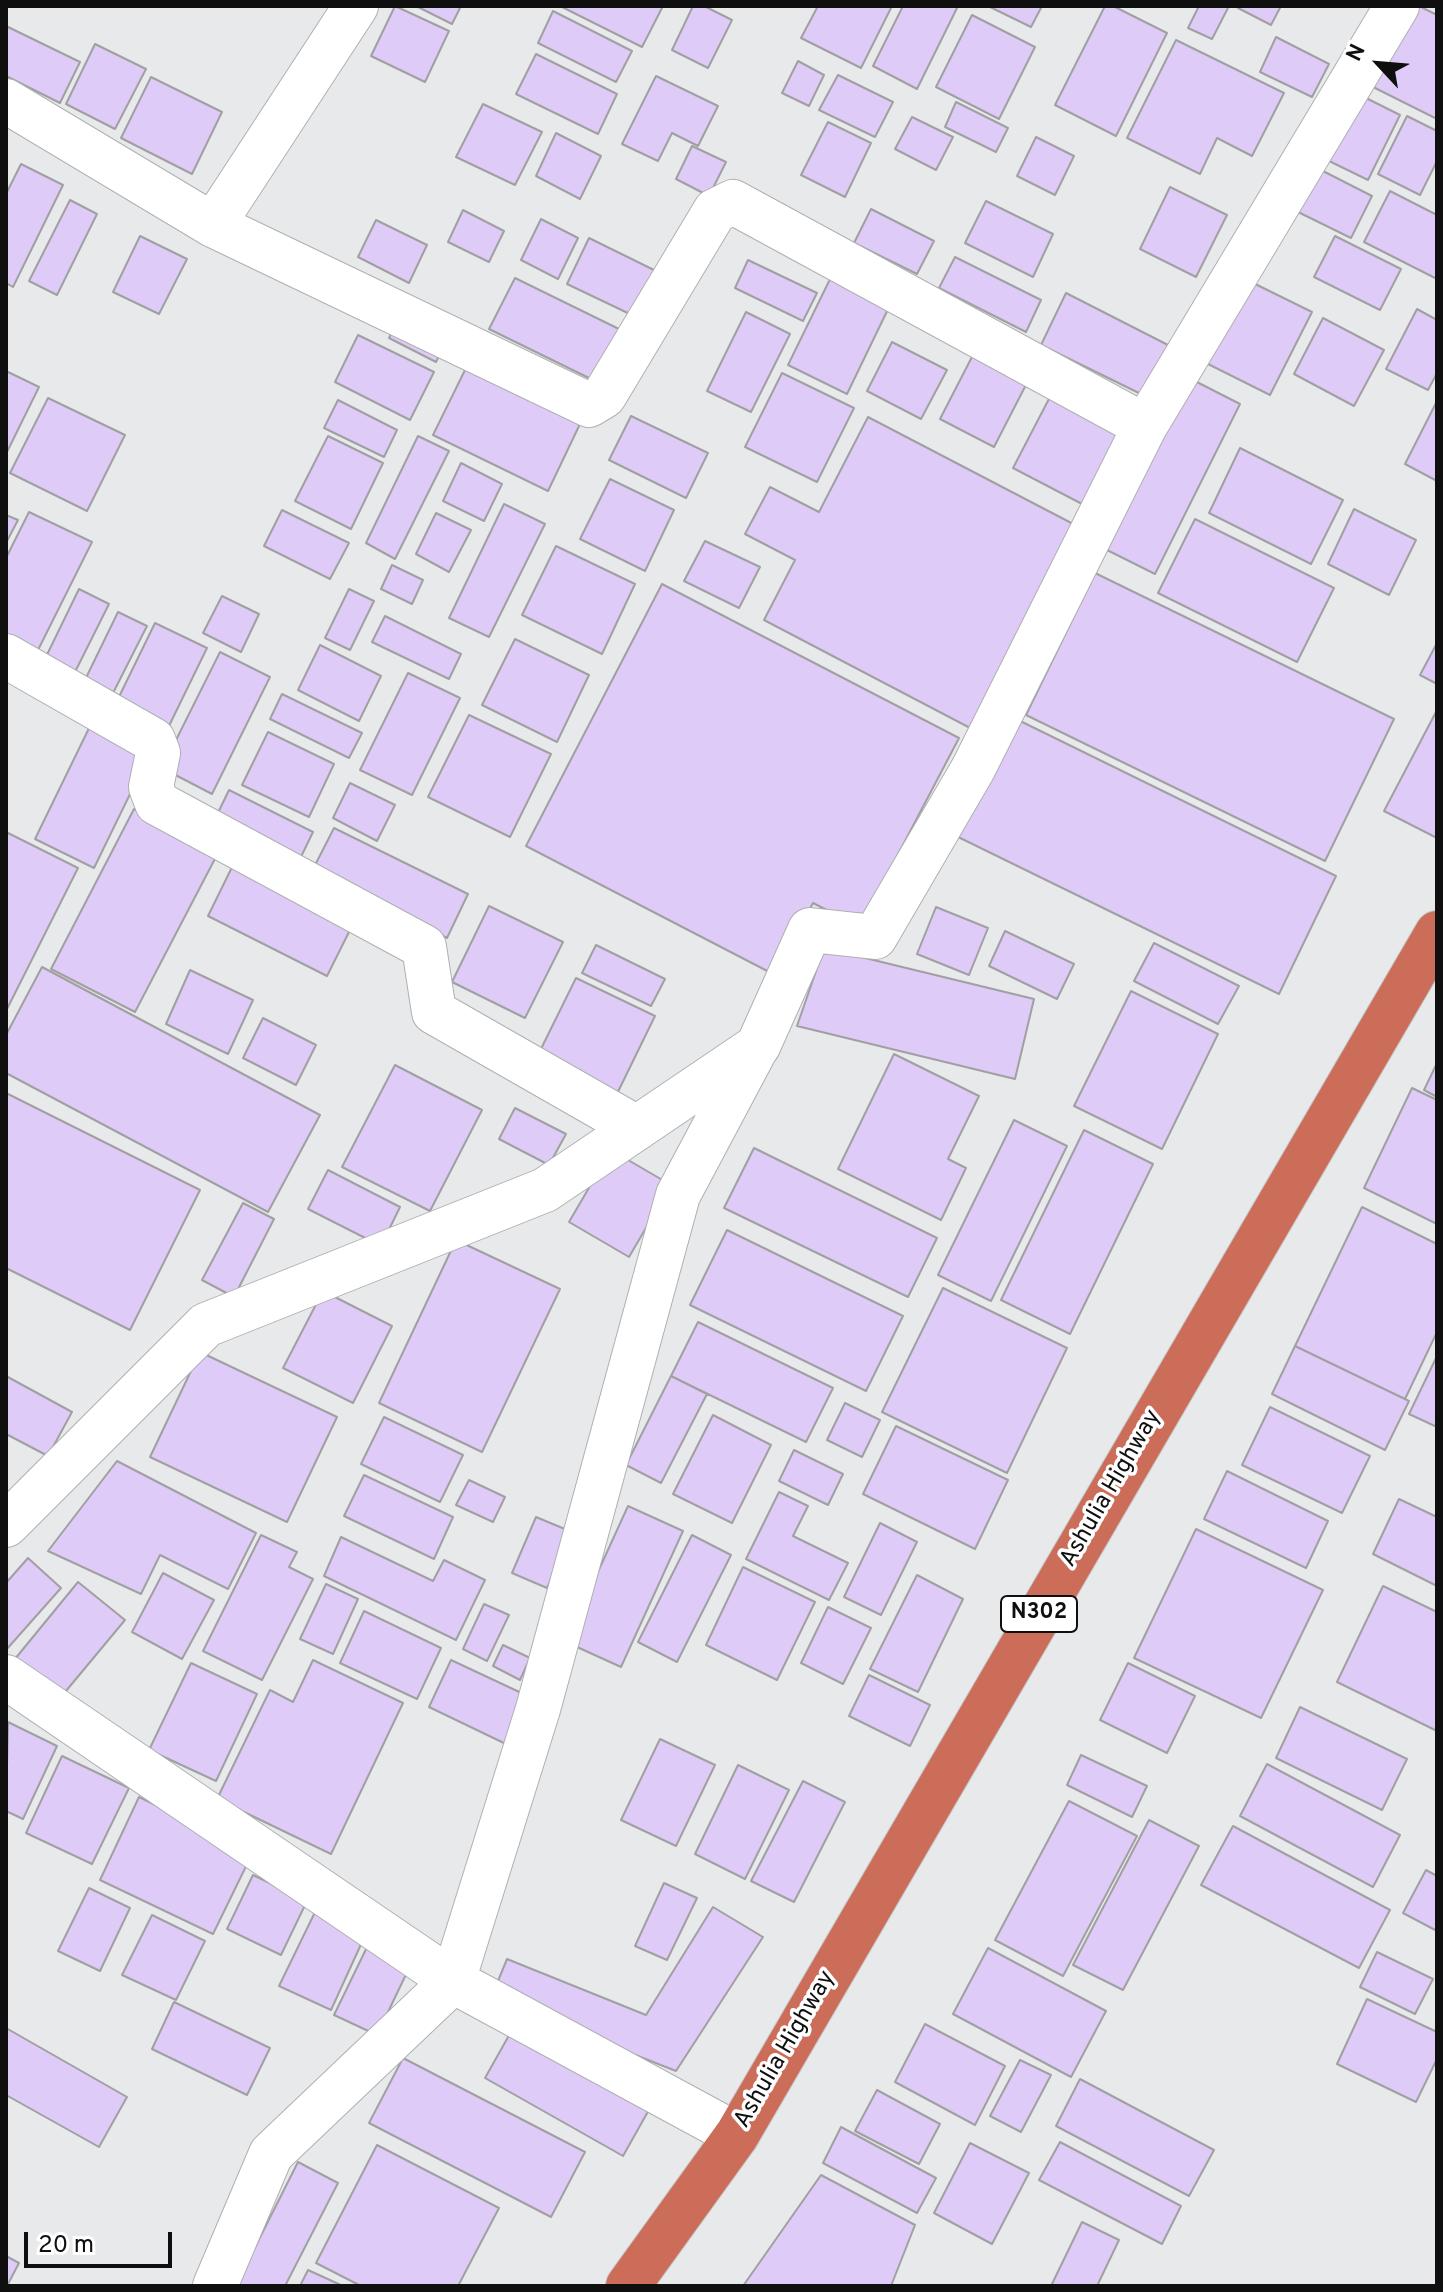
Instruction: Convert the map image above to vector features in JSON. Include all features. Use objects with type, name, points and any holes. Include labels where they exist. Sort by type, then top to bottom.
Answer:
[{"type":"highway","name":"Ashulia Highway","points":[[628,2286],[737,2135],[1437,933]]},
{"type":"street","points":[[213,225],[356,6]]},
{"type":"street","points":[[215,2286],[271,2154],[453,1981],[538,1709],[678,1195],[758,1046],[810,930],[875,937],[973,769],[1145,426],[1397,6]]},
{"type":"street","points":[[6,101],[213,225],[589,405],[604,396],[715,211],[733,202],[1145,426]]},
{"type":"street","points":[[6,656],[153,740],[158,753],[151,787],[157,803],[424,947],[434,1012],[637,1128]]},
{"type":"street","points":[[6,1525],[206,1325],[545,1190],[758,1046]]},
{"type":"street","points":[[6,1677],[453,1981],[737,2135]]},
{"type":"building","points":[[395,6],[449,31],[425,82],[371,56]]},
{"type":"building","points":[[416,6],[461,6],[452,24]]},
{"type":"building","points":[[560,6],[663,6],[642,47]]},
{"type":"building","points":[[693,6],[704,6],[732,20],[708,68],[672,50]]},
{"type":"building","points":[[818,6],[892,6],[861,68],[801,38]]},
{"type":"building","points":[[903,6],[958,6],[917,89],[873,66]]},
{"type":"building","points":[[988,6],[1042,6],[1031,27]]},
{"type":"building","points":[[1105,6],[1113,6],[1167,33],[1116,136],[1055,105]]},
{"type":"building","points":[[1199,6],[1229,6],[1212,39],[1188,28]]},
{"type":"building","points":[[1281,6],[1271,25],[1238,8]]},
{"type":"building","points":[[1419,6],[1437,15],[1437,119],[1367,84]]},
{"type":"building","points":[[553,11],[632,51],[616,82],[538,43]]},
{"type":"building","points":[[972,15],[1035,47],[999,119],[936,87]]},
{"type":"building","points":[[6,26],[80,62],[60,103],[6,76]]},
{"type":"building","points":[[1276,37],[1329,64],[1312,97],[1260,72]]},
{"type":"building","points":[[1176,40],[1284,93],[1252,156],[1217,138],[1200,174],[1127,138]]},
{"type":"building","points":[[95,44],[146,69],[115,129],[66,104]]},
{"type":"building","points":[[536,54],[617,94],[598,134],[516,94]]},
{"type":"building","points":[[798,61],[824,75],[809,106],[782,93]]},
{"type":"building","points":[[838,75],[893,102],[875,137],[819,110]]},
{"type":"building","points":[[656,76],[718,106],[698,146],[672,133],[658,161],[622,144]]},
{"type":"building","points":[[151,77],[222,112],[192,174],[121,138]]},
{"type":"building","points":[[1358,94],[1400,115],[1368,180],[1325,159]]},
{"type":"building","points":[[956,102],[1008,128],[996,152],[945,127]]},
{"type":"building","points":[[483,104],[542,132],[515,185],[456,157]]},
{"type":"building","points":[[1407,116],[1437,131],[1437,161],[1420,195],[1378,174]]},
{"type":"building","points":[[912,117],[953,137],[936,170],[895,149]]},
{"type":"building","points":[[828,122],[871,143],[845,197],[801,175]]},
{"type":"building","points":[[556,133],[601,156],[580,199],[536,176]]},
{"type":"building","points":[[1036,137],[1074,156],[1055,195],[1017,176]]},
{"type":"building","points":[[692,146],[726,162],[709,196],[676,179]]},
{"type":"building","points":[[21,164],[63,185],[13,287],[6,283],[6,194]]},
{"type":"building","points":[[1319,169],[1372,196],[1351,238],[1298,212]]},
{"type":"building","points":[[1170,187],[1227,215],[1196,277],[1140,249]]},
{"type":"building","points":[[1390,191],[1437,215],[1437,279],[1364,242]]},
{"type":"building","points":[[70,200],[97,214],[57,295],[29,281]]},
{"type":"building","points":[[986,201],[1053,234],[1033,277],[965,243]]},
{"type":"building","points":[[871,209],[934,241],[917,274],[854,243]]},
{"type":"building","points":[[463,210],[504,231],[489,262],[448,242]]},
{"type":"building","points":[[541,219],[578,238],[558,279],[521,260]]},
{"type":"building","points":[[376,220],[427,245],[409,283],[358,257]]},
{"type":"building","points":[[140,236],[187,259],[159,314],[113,292]]},
{"type":"building","points":[[1335,236],[1401,269],[1380,310],[1314,277]]},
{"type":"building","points":[[589,238],[654,270],[632,315],[567,284]]},
{"type":"building","points":[[955,257],[1041,300],[1026,332],[939,288]]},
{"type":"building","points":[[748,260],[817,293],[803,321],[735,288]]},
{"type":"building","points":[[833,273],[891,303],[847,394],[788,365]]},
{"type":"building","points":[[1241,277],[1312,312],[1270,395],[1200,360]]},
{"type":"building","points":[[515,278],[619,329],[593,380],[489,329]]},
{"type":"building","points":[[1066,293],[1168,345],[1143,395],[1041,345]]},
{"type":"building","points":[[1417,309],[1437,320],[1437,373],[1428,390],[1386,369]]},
{"type":"building","points":[[746,312],[790,334],[751,412],[707,391]]},
{"type":"building","points":[[1323,318],[1384,350],[1354,406],[1294,374]]},
{"type":"building","points":[[398,320],[445,343],[436,362],[389,338]]},
{"type":"building","points":[[358,335],[434,372],[410,420],[335,382]]},
{"type":"building","points":[[892,342],[947,370],[921,419],[867,391]]},
{"type":"building","points":[[975,351],[1029,379],[994,447],[940,419]]},
{"type":"building","points":[[466,368],[580,424],[548,491],[433,435]]},
{"type":"building","points":[[6,371],[39,387],[6,454]]},
{"type":"building","points":[[782,373],[854,408],[817,482],[745,447]]},
{"type":"building","points":[[1191,379],[1240,404],[1155,574],[1105,549]]},
{"type":"building","points":[[1051,395],[1121,432],[1084,505],[1013,468]]},
{"type":"building","points":[[48,398],[125,435],[87,511],[10,473]]},
{"type":"building","points":[[338,400],[397,430],[384,457],[324,428]]},
{"type":"building","points":[[1437,401],[1437,481],[1405,464]]},
{"type":"building","points":[[631,416],[708,453],[686,498],[609,460]]},
{"type":"building","points":[[868,417],[1079,527],[974,730],[764,620],[795,560],[745,534],[770,487],[819,512]]},
{"type":"building","points":[[328,436],[383,463],[351,529],[295,501]]},
{"type":"building","points":[[418,436],[449,451],[395,559],[366,543]]},
{"type":"building","points":[[1240,448],[1343,500],[1311,564],[1209,513]]},
{"type":"building","points":[[461,463],[502,484],[484,521],[443,501]]},
{"type":"building","points":[[610,479],[674,510],[645,571],[580,539]]},
{"type":"building","points":[[504,504],[545,524],[489,637],[449,618]]},
{"type":"building","points":[[1354,509],[1416,540],[1389,595],[1328,564]]},
{"type":"building","points":[[282,510],[349,543],[330,579],[264,546]]},
{"type":"building","points":[[29,512],[92,542],[35,656],[6,641],[6,558]]},
{"type":"building","points":[[436,513],[471,530],[449,572],[416,554]]},
{"type":"building","points":[[6,515],[18,520],[6,543]]},
{"type":"building","points":[[1195,519],[1334,588],[1297,662],[1158,593]]},
{"type":"building","points":[[705,541],[760,567],[739,608],[684,581]]},
{"type":"building","points":[[556,546],[635,584],[602,654],[522,615]]},
{"type":"building","points":[[392,565],[423,580],[412,604],[381,589]]},
{"type":"building","points":[[1095,573],[1394,719],[1325,861],[1026,715]]},
{"type":"building","points":[[662,584],[959,738],[860,927],[813,903],[775,975],[526,846]]},
{"type":"building","points":[[79,589],[109,604],[69,684],[40,669]]},
{"type":"building","points":[[349,589],[374,601],[350,650],[325,638]]},
{"type":"building","points":[[222,596],[259,614],[241,652],[203,633]]},
{"type":"building","points":[[118,612],[147,626],[111,697],[83,684]]},
{"type":"building","points":[[385,616],[461,654],[449,679],[372,642]]},
{"type":"building","points":[[155,623],[207,648],[167,730],[115,705]]},
{"type":"building","points":[[515,639],[589,675],[557,742],[482,705]]},
{"type":"building","points":[[1437,643],[1437,684],[1420,675]]},
{"type":"building","points":[[320,645],[381,676],[359,721],[298,690]]},
{"type":"building","points":[[220,652],[270,677],[212,794],[162,768]]},
{"type":"building","points":[[408,673],[460,698],[412,795],[360,770]]},
{"type":"building","points":[[282,694],[362,733],[349,758],[270,719]]},
{"type":"building","points":[[1437,710],[1437,838],[1384,811]]},
{"type":"building","points":[[469,715],[551,754],[510,837],[428,797]]},
{"type":"building","points":[[1010,716],[1336,876],[1279,994],[952,834]]},
{"type":"building","points":[[92,722],[151,751],[94,868],[35,839]]},
{"type":"building","points":[[268,732],[334,764],[309,817],[242,785]]},
{"type":"building","points":[[350,783],[395,805],[377,841],[333,818]]},
{"type":"building","points":[[229,790],[313,832],[298,863],[214,821]]},
{"type":"building","points":[[134,809],[218,853],[135,1012],[51,969]]},
{"type":"building","points":[[334,828],[468,894],[447,938],[312,871]]},
{"type":"building","points":[[6,832],[78,868],[6,1011]]},
{"type":"building","points":[[236,859],[355,920],[327,976],[208,916]]},
{"type":"building","points":[[489,906],[563,942],[525,1018],[452,982]]},
{"type":"building","points":[[936,907],[988,928],[969,975],[917,954]]},
{"type":"building","points":[[1005,931],[1074,964],[1057,999],[989,966]]},
{"type":"building","points":[[1154,943],[1239,986],[1218,1024],[1134,981]]},
{"type":"building","points":[[596,945],[665,979],[651,1006],[582,973]]},
{"type":"building","points":[[824,948],[1034,999],[1015,1079],[797,1026]]},
{"type":"building","points":[[42,967],[320,1115],[268,1212],[6,1073],[6,1035]]},
{"type":"building","points":[[190,970],[253,1000],[228,1054],[166,1024]]},
{"type":"building","points":[[576,978],[655,1016],[613,1102],[534,1063]]},
{"type":"building","points":[[1131,991],[1218,1034],[1162,1149],[1074,1106]]},
{"type":"building","points":[[263,1018],[316,1045],[296,1085],[243,1058]]},
{"type":"building","points":[[894,1054],[979,1096],[948,1159],[966,1168],[941,1220],[838,1169]]},
{"type":"building","points":[[1437,1063],[1437,1097],[1424,1090]]},
{"type":"building","points":[[395,1065],[482,1110],[430,1211],[342,1167]]},
{"type":"building","points":[[1412,1088],[1437,1100],[1437,1224],[1364,1188]]},
{"type":"building","points":[[6,1093],[200,1190],[130,1330],[6,1268]]},
{"type":"building","points":[[515,1108],[566,1134],[549,1165],[499,1139]]},
{"type":"building","points":[[1014,1120],[1067,1146],[991,1301],[938,1275]]},
{"type":"building","points":[[1084,1130],[1153,1164],[1070,1334],[1001,1300]]},
{"type":"building","points":[[754,1148],[937,1238],[908,1297],[724,1208]]},
{"type":"building","points":[[611,1150],[671,1185],[629,1257],[569,1222]]},
{"type":"building","points":[[328,1170],[400,1207],[381,1246],[308,1209]]},
{"type":"building","points":[[243,1203],[274,1219],[234,1297],[202,1280]]},
{"type":"building","points":[[1362,1207],[1437,1244],[1437,1332],[1405,1399],[1295,1346]]},
{"type":"building","points":[[727,1230],[903,1316],[866,1391],[690,1305]]},
{"type":"building","points":[[456,1240],[560,1289],[482,1452],[379,1403]]},
{"type":"building","points":[[943,1288],[1067,1348],[1007,1473],[882,1412]]},
{"type":"building","points":[[323,1291],[392,1326],[353,1403],[283,1368]]},
{"type":"building","points":[[698,1322],[833,1388],[806,1442],[671,1376]]},
{"type":"building","points":[[1295,1346],[1409,1401],[1385,1450],[1272,1394]]},
{"type":"building","points":[[200,1352],[337,1417],[287,1522],[150,1457]]},
{"type":"building","points":[[1437,1356],[1437,1427],[1409,1414]]},
{"type":"building","points":[[6,1376],[72,1412],[48,1456],[6,1434]]},
{"type":"building","points":[[671,1376],[707,1394],[661,1483],[626,1465]]},
{"type":"building","points":[[845,1403],[880,1420],[862,1457],[827,1440]]},
{"type":"building","points":[[1270,1407],[1370,1456],[1342,1513],[1242,1465]]},
{"type":"building","points":[[713,1415],[771,1445],[732,1523],[673,1494]]},
{"type":"building","points":[[384,1417],[463,1455],[440,1502],[361,1464]]},
{"type":"building","points":[[896,1426],[1008,1480],[975,1549],[863,1494]]},
{"type":"building","points":[[794,1450],[843,1474],[828,1505],[779,1481]]},
{"type":"building","points":[[117,1461],[256,1533],[228,1589],[160,1555],[141,1594],[48,1551]]},
{"type":"building","points":[[1227,1471],[1328,1521],[1306,1568],[1204,1519]]},
{"type":"building","points":[[364,1475],[453,1517],[434,1559],[344,1516]]},
{"type":"building","points":[[469,1480],[505,1497],[493,1522],[456,1505]]},
{"type":"building","points":[[779,1492],[808,1506],[793,1536],[848,1563],[829,1600],[746,1559]]},
{"type":"building","points":[[1399,1499],[1437,1517],[1437,1586],[1373,1554]]},
{"type":"building","points":[[628,1506],[683,1531],[621,1667],[566,1642]]},
{"type":"building","points":[[536,1517],[572,1532],[547,1588],[512,1573]]},
{"type":"building","points":[[880,1523],[917,1542],[881,1615],[844,1597]]},
{"type":"building","points":[[1196,1529],[1323,1590],[1261,1718],[1134,1658]]},
{"type":"building","points":[[261,1535],[297,1552],[289,1567],[313,1579],[262,1680],[203,1651]]},
{"type":"building","points":[[692,1535],[731,1555],[677,1662],[638,1642]]},
{"type":"building","points":[[341,1537],[433,1581],[444,1560],[485,1580],[456,1640],[324,1576]]},
{"type":"building","points":[[28,1558],[61,1588],[6,1650],[6,1583]]},
{"type":"building","points":[[743,1567],[815,1602],[777,1680],[706,1645]]},
{"type":"building","points":[[163,1573],[214,1600],[182,1659],[132,1632]]},
{"type":"building","points":[[917,1575],[963,1599],[918,1692],[870,1669]]},
{"type":"building","points":[[78,1582],[125,1620],[56,1703],[10,1665]]},
{"type":"building","points":[[326,1584],[358,1599],[333,1654],[300,1639]]},
{"type":"building","points":[[1383,1586],[1437,1612],[1437,1731],[1337,1682]]},
{"type":"building","points":[[484,1604],[509,1615],[487,1661],[463,1649]]},
{"type":"building","points":[[828,1607],[871,1628],[843,1684],[801,1663]]},
{"type":"building","points":[[364,1611],[441,1648],[417,1699],[340,1663]]},
{"type":"building","points":[[503,1645],[530,1658],[520,1680],[493,1666]]},
{"type":"building","points":[[313,1660],[403,1703],[331,1854],[217,1799],[270,1690],[293,1702]]},
{"type":"building","points":[[451,1660],[530,1697],[508,1745],[429,1707]]},
{"type":"building","points":[[191,1663],[257,1694],[216,1781],[149,1750]]},
{"type":"building","points":[[1128,1663],[1195,1696],[1167,1753],[1100,1720]]},
{"type":"building","points":[[869,1675],[930,1705],[910,1746],[849,1716]]},
{"type":"building","points":[[1300,1707],[1407,1759],[1382,1810],[1276,1758]]},
{"type":"building","points":[[8,1722],[57,1746],[23,1819],[6,1811]]},
{"type":"building","points":[[660,1739],[715,1765],[676,1846],[621,1820]]},
{"type":"building","points":[[1081,1755],[1147,1786],[1132,1817],[1067,1785]]},
{"type":"building","points":[[62,1756],[129,1788],[92,1864],[26,1833]]},
{"type":"building","points":[[1267,1764],[1400,1835],[1373,1887],[1240,1816]]},
{"type":"building","points":[[738,1765],[789,1790],[745,1879],[695,1854]]},
{"type":"building","points":[[803,1781],[845,1802],[794,1902],[751,1881]]},
{"type":"building","points":[[139,1797],[253,1852],[213,1934],[100,1880]]},
{"type":"building","points":[[1069,1801],[1137,1836],[1063,1976],[995,1940]]},
{"type":"building","points":[[1149,1820],[1199,1846],[1123,1990],[1073,1965]]},
{"type":"building","points":[[1233,1826],[1390,1910],[1359,1968],[1201,1885]]},
{"type":"building","points":[[1426,1870],[1437,1876],[1437,1931],[1403,1913]]},
{"type":"building","points":[[253,1875],[307,1901],[281,1955],[227,1929]]},
{"type":"building","points":[[664,1883],[697,1898],[667,1960],[635,1946]]},
{"type":"building","points":[[89,1888],[130,1908],[100,1971],[58,1951]]},
{"type":"building","points":[[318,1906],[368,1929],[331,2010],[279,1986]]},
{"type":"building","points":[[713,1907],[763,1937],[676,2071],[491,1998],[507,1959],[646,2015]]},
{"type":"building","points":[[152,1915],[205,1941],[176,2000],[122,1975]]},
{"type":"building","points":[[369,1943],[411,1964],[377,2035],[334,2015]]},
{"type":"building","points":[[988,1948],[1106,2011],[1071,2077],[953,2014]]},
{"type":"building","points":[[1377,1952],[1433,1979],[1415,2014],[1360,1987]]},
{"type":"building","points":[[1367,1999],[1437,2032],[1437,2059],[1416,2102],[1337,2064]]},
{"type":"building","points":[[174,2002],[270,2048],[247,2095],[152,2049]]},
{"type":"building","points":[[925,2024],[1005,2066],[975,2125],[895,2082]]},
{"type":"building","points":[[6,2028],[127,2097],[99,2147],[6,2095]]},
{"type":"building","points":[[512,2030],[650,2108],[623,2156],[485,2078]]},
{"type":"building","points":[[403,2058],[585,2152],[551,2217],[369,2123]]},
{"type":"building","points":[[1020,2060],[1051,2075],[1021,2132],[990,2116]]},
{"type":"building","points":[[1080,2079],[1214,2150],[1189,2196],[1056,2126]]},
{"type":"building","points":[[877,2090],[940,2124],[919,2164],[855,2131]]},
{"type":"building","points":[[841,2127],[936,2178],[917,2213],[823,2163]]},
{"type":"building","points":[[1060,2142],[1181,2206],[1162,2244],[1039,2180]]},
{"type":"building","points":[[970,2143],[1029,2173],[992,2244],[934,2213]]},
{"type":"building","points":[[377,2145],[499,2208],[458,2286],[361,2286],[316,2263]]},
{"type":"building","points":[[298,2162],[338,2183],[285,2286],[238,2286],[236,2285]]},
{"type":"building","points":[[821,2175],[915,2225],[891,2286],[743,2286]]},
{"type":"building","points":[[1082,2222],[1119,2240],[1097,2286],[1051,2286]]},
{"type":"building","points":[[6,2256],[19,2263],[7,2286],[6,2286]]},
{"type":"building","points":[[308,2270],[343,2286],[300,2286]]}]
